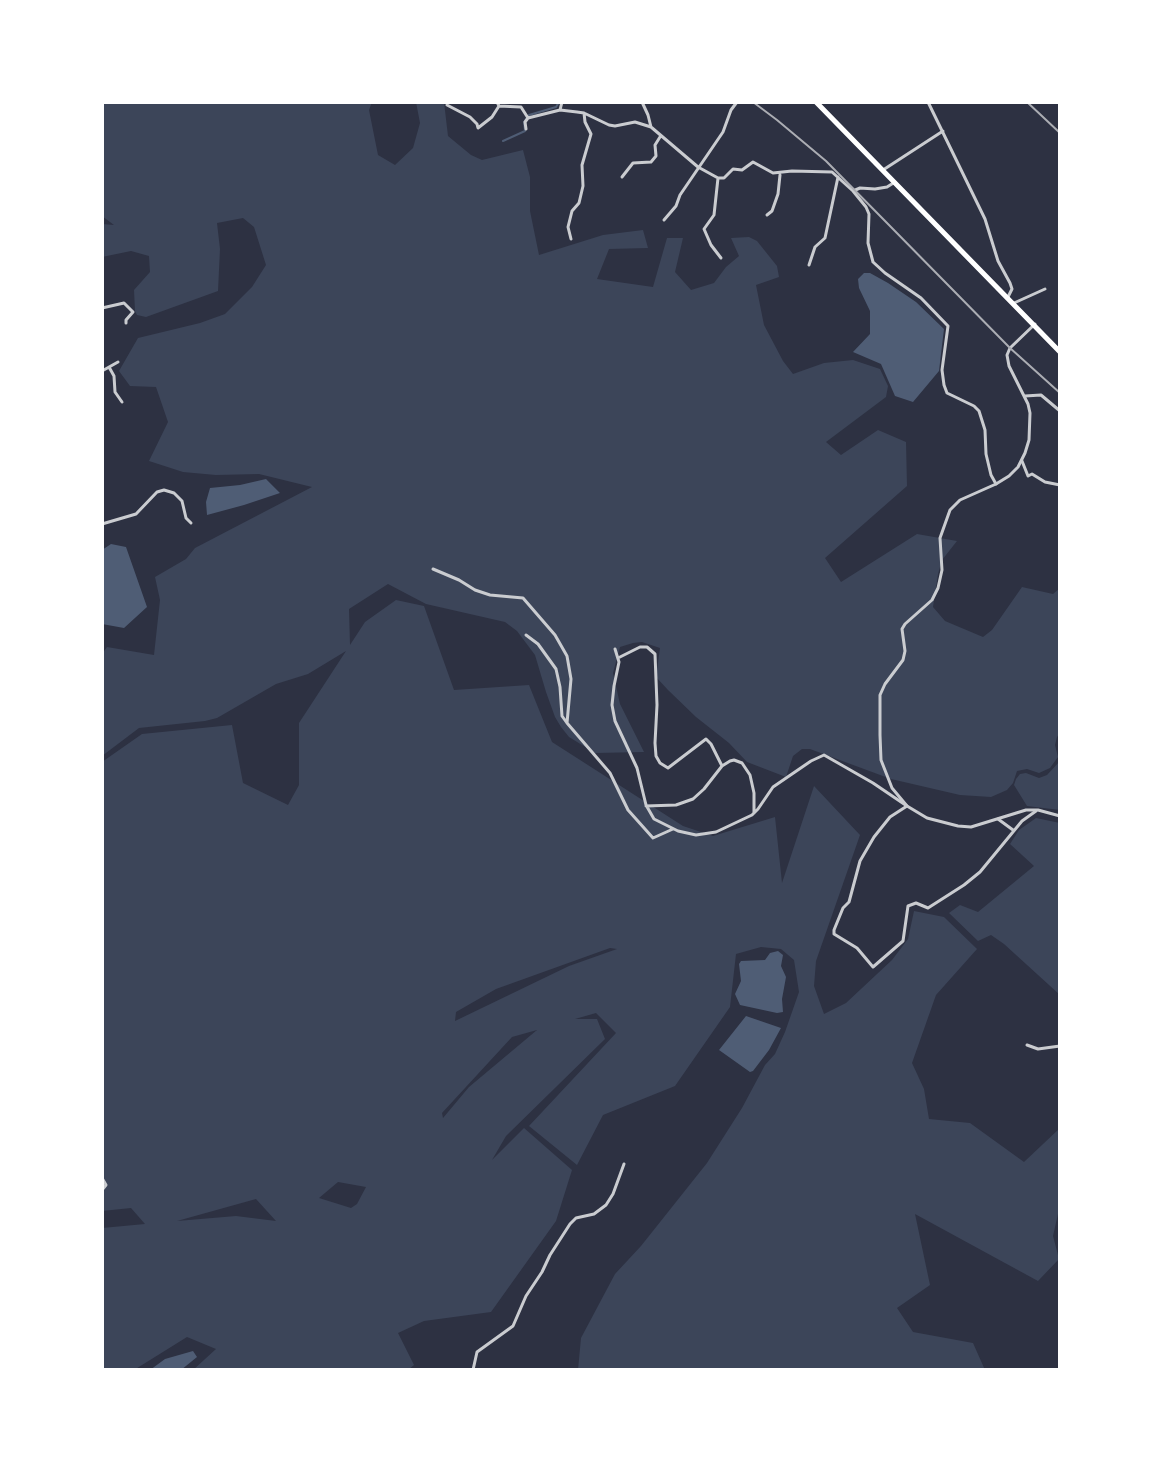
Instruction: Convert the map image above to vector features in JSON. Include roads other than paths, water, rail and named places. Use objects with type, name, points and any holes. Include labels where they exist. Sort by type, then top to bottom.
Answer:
[{"type":"highway","points":[[816,102],[1060,352]]},
{"type":"street","points":[[560,110],[562,102]]},
{"type":"street","points":[[642,102],[651,127]]},
{"type":"street","points":[[664,220],[723,132],[737,102]]},
{"type":"street","points":[[928,102],[985,219],[998,261],[1012,289],[1008,297]]},
{"type":"street","points":[[447,105],[470,117],[477,124],[477,130],[492,117],[498,104],[521,107],[528,118]]},
{"type":"street","points":[[526,129],[528,118],[560,110],[584,113],[609,125],[635,122],[651,127],[698,167],[718,178],[724,178],[733,169],[742,170],[755,161],[773,173],[832,172],[866,207],[869,214],[868,243],[873,262],[930,306],[948,326],[942,370],[944,385],[947,393],[979,411],[985,430],[986,454],[996,484]]},
{"type":"street","points":[[571,239],[568,227],[572,211],[579,203],[583,186],[582,165],[591,134],[584,113]]},
{"type":"street","points":[[883,170],[943,131]]},
{"type":"street","points":[[622,177],[633,163],[651,162],[656,156],[655,145],[661,136]]},
{"type":"street","points":[[767,215],[772,211],[778,194],[780,173]]},
{"type":"street","points":[[809,265],[815,247],[825,238],[838,177]]},
{"type":"street","points":[[718,178],[714,215],[704,229],[721,258]]},
{"type":"street","points":[[853,191],[887,187],[895,182]]},
{"type":"street","points":[[1014,303],[1045,289]]},
{"type":"street","points":[[102,308],[124,303],[133,312],[126,323]]},
{"type":"street","points":[[907,806],[892,788],[881,760],[880,695],[903,660],[902,629],[932,600],[938,588],[942,570],[940,538],[950,510],[960,500],[1009,476],[1022,461],[1029,440],[1030,413],[1007,355],[1010,348],[1035,324]]},
{"type":"street","points":[[102,371],[118,362]]},
{"type":"street","points":[[109,367],[114,376],[115,392],[122,402]]},
{"type":"street","points":[[1025,396],[1041,395],[1060,411]]},
{"type":"street","points":[[1022,461],[1028,476],[1032,474],[1045,482],[1060,485]]},
{"type":"street","points":[[102,524],[136,514],[157,492],[164,490],[174,493],[182,501],[186,518],[191,523]]},
{"type":"street","points":[[433,569],[490,595],[523,598],[555,635],[567,656],[571,679],[567,723]]},
{"type":"street","points":[[526,635],[538,644],[556,669],[562,716],[610,773],[628,810],[653,838],[673,829]]},
{"type":"street","points":[[619,658],[640,647],[647,647],[655,654],[655,743],[660,763],[668,768],[706,739],[722,766]]},
{"type":"street","points":[[615,649],[619,658],[613,711],[619,732],[637,768],[646,806],[654,819],[673,829],[696,835],[708,834],[754,813],[773,787],[824,755],[936,822],[971,827],[1026,810],[1060,816]]},
{"type":"street","points":[[646,806],[676,805],[693,799],[722,766],[738,760],[747,769],[754,793],[754,813]]},
{"type":"street","points":[[907,806],[890,817],[874,837],[860,861],[849,902],[843,908],[834,930],[834,934],[857,948],[873,967],[903,941],[908,906],[916,903],[928,908],[964,885],[980,872],[1013,830],[1036,811]]},
{"type":"street","points":[[998,819],[1013,830]]},
{"type":"street","points":[[1027,1045],[1038,1049],[1060,1046]]},
{"type":"street","points":[[473,1370],[477,1352],[513,1326],[523,1303],[570,1224],[576,1218],[599,1211],[606,1205],[624,1164]]},
{"type":"street","points":[[102,1178],[106,1185],[102,1190]]},
{"type":"waterway","points":[[503,141],[525,131],[524,122],[529,115],[556,107],[559,102]]},
{"type":"railway","points":[[753,102],[826,161],[1010,348],[1060,393]]},
{"type":"railway","points":[[1027,102],[1060,133]]}]
